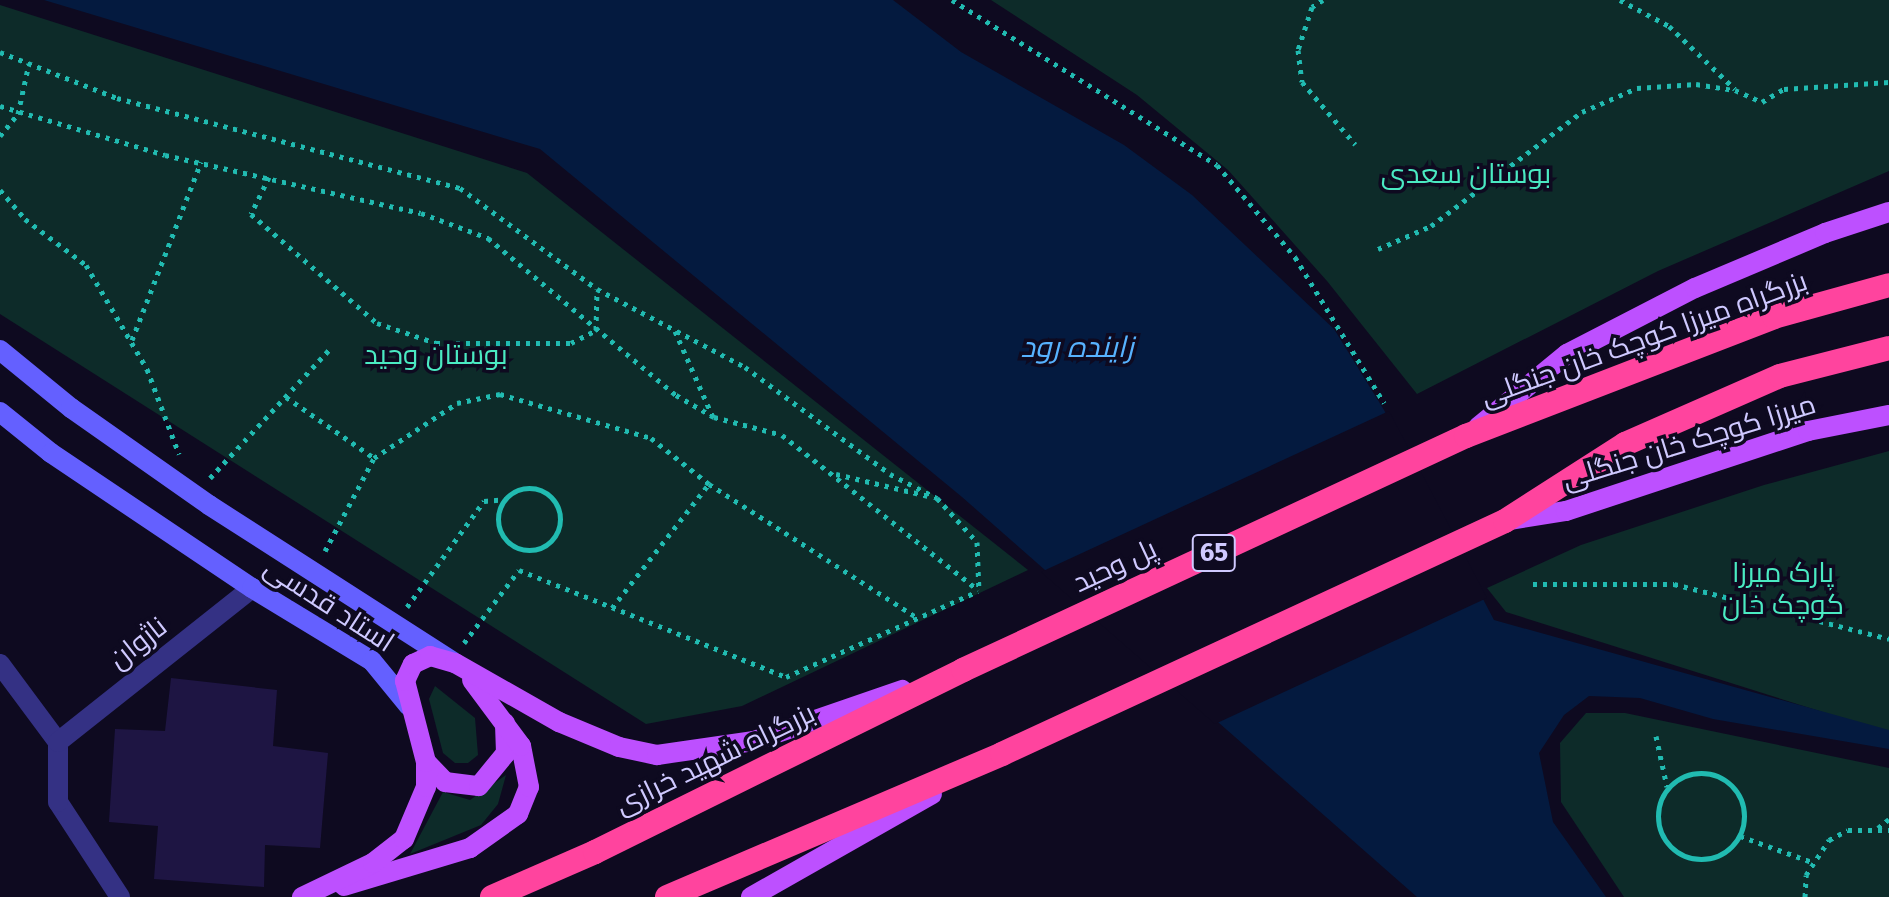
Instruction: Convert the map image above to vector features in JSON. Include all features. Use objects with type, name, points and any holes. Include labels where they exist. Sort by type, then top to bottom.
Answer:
[{"type":"highway","name":"بزرگراه میرزا کوچک خان جنگلی","points":[[1466,436],[1774,317],[1889,285]]},
{"type":"highway","points":[[667,897],[1002,754],[1505,521],[1625,444],[1780,376],[1889,348]]},
{"type":"highway","name":"پل وحید","points":[[963,670],[1466,436]]},
{"type":"highway","name":"بزرگراه شهید خرازی","points":[[492,897],[595,852],[963,670]]},
{"type":"main road","points":[[1466,436],[1567,354],[1695,288],[1825,233],[1889,212]]},
{"type":"main road","name":"استاد قدسی","points":[[0,350],[71,408],[195,495],[397,621],[453,661]]},
{"type":"main road","name":"استاد قدسی","points":[[0,412],[252,588],[372,661],[409,706],[426,762],[426,787],[404,839],[373,863],[303,897]]},
{"type":"main road","name":"میرزا کوچک خان جنگلی","points":[[1505,521],[1566,511],[1808,431],[1889,415]]},
{"type":"main road","points":[[409,706],[405,681],[413,664],[430,656],[453,661],[559,722],[619,747],[657,755],[754,741],[963,670]]},
{"type":"main road","points":[[303,897],[415,869],[498,833],[518,814],[529,787],[521,746],[505,718],[453,661]]},
{"type":"main road","points":[[426,762],[445,782],[479,786],[506,753],[505,718]]},
{"type":"main road","points":[[751,897],[1002,754]]},
{"type":"street","name":"ناژوان","points":[[58,742],[252,588]]},
{"type":"street","points":[[0,664],[58,742],[58,802],[120,897]]},
{"type":"path","points":[[952,0],[1217,165],[1295,257],[1384,403]]},
{"type":"path","points":[[1323,0],[1312,7],[1298,50],[1302,82],[1355,144]]},
{"type":"path","points":[[1620,0],[1669,26],[1735,90]]},
{"type":"path","points":[[0,52],[117,98],[460,188],[597,289],[745,367],[890,474],[937,498],[977,542],[979,591]]},
{"type":"path","points":[[0,136],[18,114],[29,63]]},
{"type":"path","points":[[1378,249],[1431,226],[1596,106],[1637,88],[1696,84],[1735,90],[1762,102],[1784,89],[1889,82]]},
{"type":"path","points":[[0,106],[18,114],[201,162],[421,213],[488,238],[676,395],[714,417],[782,435],[979,591]]},
{"type":"path","points":[[132,340],[201,162]]},
{"type":"path","points":[[269,177],[251,214],[377,323],[436,343],[571,343],[596,330]]},
{"type":"path","points":[[0,190],[25,219],[86,265],[132,340],[195,495],[329,350]]},
{"type":"path","points":[[596,330],[597,289]]},
{"type":"path","points":[[675,330],[714,417]]},
{"type":"path","points":[[315,570],[374,458],[457,403],[500,394],[651,438],[709,484],[918,618]]},
{"type":"path","points":[[286,397],[374,458]]},
{"type":"path","points":[[835,474],[937,498]]},
{"type":"path","points":[[612,608],[709,484]]},
{"type":"path","points":[[397,621],[484,501],[505,499],[525,488],[547,494],[560,513],[557,535],[539,550],[516,548],[500,531],[499,509],[505,499]]},
{"type":"path","points":[[453,661],[519,570],[786,677],[979,591]]},
{"type":"path","points":[[1533,584],[1674,584],[1889,639]]},
{"type":"path","points":[[1656,736],[1667,788]]},
{"type":"path","points":[[1692,773],[1720,776],[1740,795],[1745,809],[1740,836],[1721,855],[1707,859],[1678,853],[1660,830],[1660,801],[1667,788],[1692,773]]},
{"type":"path","points":[[1878,828],[1889,819]]},
{"type":"path","points":[[1805,897],[1812,862],[1829,840],[1848,830],[1889,830]]},
{"type":"path","points":[[1740,836],[1812,862]]},
{"type":"green space","name":"بوستان سعدی","points":[[991,0],[1889,0],[1889,171],[1658,271],[1417,394],[1327,281],[1228,170],[1137,95]]},
{"type":"green space","name":"بوستان وحید","points":[[0,5],[527,173],[1028,570],[742,706],[646,724],[0,314]]},
{"type":"green space","name":"پارک میرزا کوچک خان","points":[[1889,451],[1889,733],[1506,612],[1487,588],[1581,545],[1764,485]]},
{"type":"green space","points":[[435,686],[475,718],[478,755],[468,763],[455,763],[443,753],[429,699]]},
{"type":"green space","points":[[1586,713],[1625,713],[1889,768],[1889,897],[1624,897],[1561,802],[1560,743]]},
{"type":"green space","points":[[506,775],[498,804],[481,825],[410,854],[443,792],[470,800]]},
{"type":"water","name":"زاینده رود","points":[[44,0],[893,0],[961,52],[1124,145],[1192,195],[1334,329],[1384,410],[1494,620],[1889,730],[1889,749],[1713,719],[1640,698],[1589,696],[1564,715],[1539,753],[1553,822],[1606,897],[1417,897],[962,497],[540,149]]},
{"type":"pier","points":[[1389,411],[1487,598],[1215,724],[1041,572]]},
{"type":"building","points":[[171,678],[277,690],[273,746],[328,753],[320,848],[265,845],[264,887],[154,879],[158,826],[109,822],[115,729],[165,731]]}]
